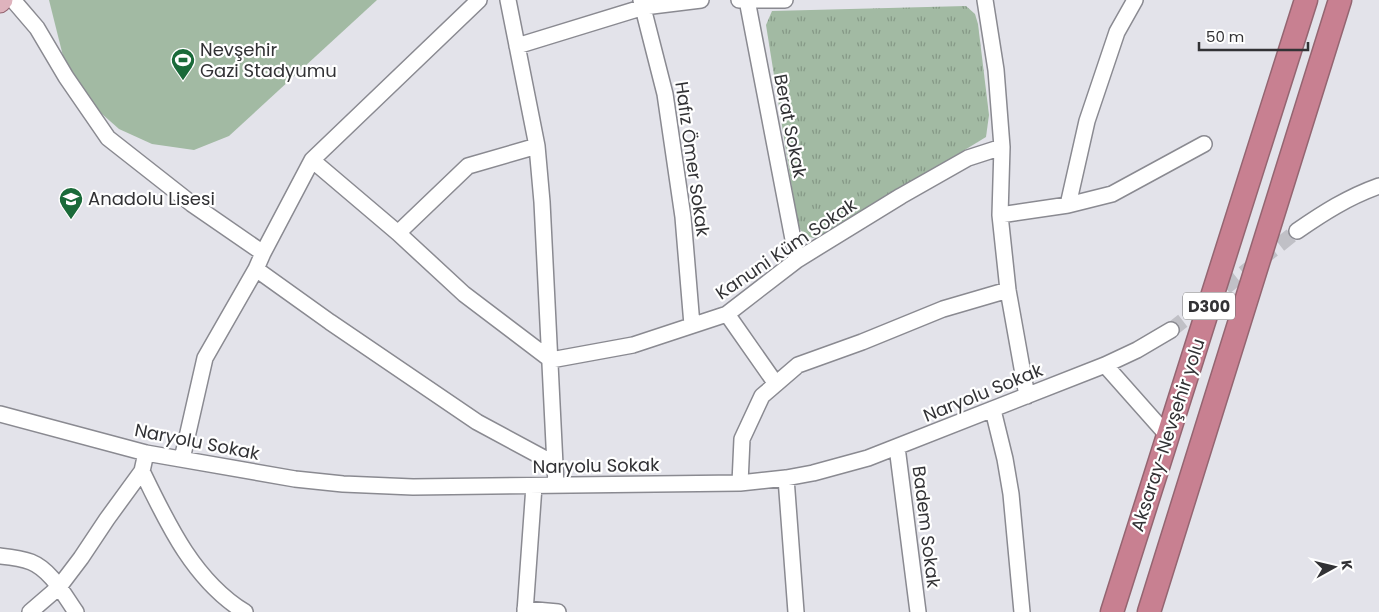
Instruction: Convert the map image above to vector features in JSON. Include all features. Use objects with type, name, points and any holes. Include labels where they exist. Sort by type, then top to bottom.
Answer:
[{"type":"highway","name":"Aksaray-Nevşehir yolu","points":[[1112,612],[1306,0]]},
{"type":"highway","name":"Aksaray-Nevşehir yolu","points":[[1149,612],[1340,0]]},
{"type":"main road","points":[[0,3],[3,0]]},
{"type":"street","points":[[13,0],[37,28],[66,77],[108,138],[192,204],[263,253]]},
{"type":"street","points":[[182,459],[205,358],[256,270],[312,160],[479,0]]},
{"type":"street","points":[[508,0],[537,146],[551,360],[556,485]]},
{"type":"street","points":[[517,46],[643,4],[701,0]]},
{"type":"street","points":[[744,0],[785,0]]},
{"type":"street","name":"Berat Sokak","points":[[744,0],[797,260]]},
{"type":"street","points":[[985,0],[996,70],[1002,147],[1000,215],[1008,290],[1027,396]]},
{"type":"street","points":[[1068,205],[1087,121],[1117,32],[1135,0]]},
{"type":"street","name":"Hafız Ömer Sokak","points":[[643,4],[665,94],[683,217],[692,325]]},
{"type":"street","points":[[1000,215],[1068,205],[1112,194],[1204,144]]},
{"type":"street","points":[[398,233],[468,166],[537,146]]},
{"type":"street","name":"Kanuni Küm Sokak","points":[[551,360],[633,345],[727,314],[797,260],[901,196],[968,158],[1002,147]]},
{"type":"street","points":[[312,160],[398,233],[464,294],[551,360]]},
{"type":"street","points":[[1297,231],[1348,198],[1379,186]]},
{"type":"street","points":[[256,270],[477,422],[556,464]]},
{"type":"street","points":[[740,483],[742,439],[762,396],[798,365],[862,342],[943,309],[1008,290]]},
{"type":"street","points":[[727,314],[776,384]]},
{"type":"street","name":"Naryolu Sokak","points":[[0,414],[146,453],[295,479],[369,486],[740,483],[786,478],[840,467],[897,448],[1105,365],[1137,350],[1172,330]]},
{"type":"street","points":[[1105,365],[1168,436]]},
{"type":"street","points":[[993,410],[1011,494],[1022,612]]},
{"type":"street","name":"Badem Sokak","points":[[897,448],[918,612]]},
{"type":"street","points":[[30,612],[59,587],[142,471],[146,453]]},
{"type":"street","points":[[142,471],[162,512],[184,549],[206,579],[240,611]]},
{"type":"street","points":[[786,478],[796,612]]},
{"type":"street","points":[[534,486],[525,611],[558,612]]},
{"type":"street","points":[[0,556],[33,562],[47,573],[76,612]]},
{"type":"green space","name":"Nevşehir Gazi Stadyumu","points":[[49,0],[377,0],[229,136],[194,150],[152,144],[119,129],[93,106],[63,56]]},
{"type":"green space","points":[[966,6],[975,14],[978,24],[989,115],[986,137],[825,235],[813,238],[804,235],[798,226],[766,25],[772,11]]},
{"type":"tunnel","points":[[1171,330],[1297,231]]},
{"type":"place","name":"Nevşehir Gazi Stadyumu","points":[[183,81]]},
{"type":"place","name":"Anadolu Lisesi","points":[[71,220]]}]
